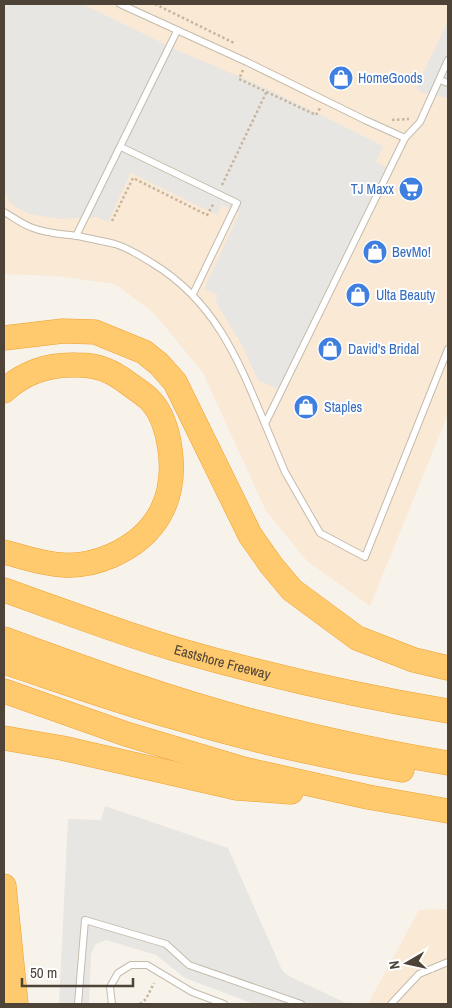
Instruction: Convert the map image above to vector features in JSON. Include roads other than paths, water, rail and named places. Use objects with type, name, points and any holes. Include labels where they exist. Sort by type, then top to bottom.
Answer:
[{"type":"highway","points":[[4,338],[63,330],[95,332],[144,352],[159,364],[175,382],[250,535],[271,565],[292,590],[357,638],[414,660],[448,668]]},
{"type":"highway","points":[[4,391],[34,371],[64,364],[93,365],[117,375],[152,401],[169,439],[173,474],[170,492],[164,509],[142,537],[127,549],[88,563],[65,565],[36,561],[4,552]]},
{"type":"highway","name":"Eastshore Freeway","points":[[4,590],[174,649],[276,677],[388,701],[448,711]]},
{"type":"highway","points":[[4,639],[117,690],[248,738],[337,759],[448,779]]},
{"type":"highway","points":[[4,662],[336,741],[448,763]]},
{"type":"highway","points":[[4,691],[126,734],[243,769],[368,797],[448,811]]},
{"type":"highway","points":[[4,738],[62,748],[237,788],[368,797]]},
{"type":"highway","points":[[4,886],[16,1004]]},
{"type":"lane","points":[[120,4],[247,62],[405,138]]},
{"type":"lane","points":[[76,236],[178,31]]},
{"type":"lane","points":[[265,424],[405,138],[420,122],[448,60]]},
{"type":"lane","points":[[440,80],[448,83]]},
{"type":"lane","points":[[121,147],[237,203],[192,294]]},
{"type":"lane","points":[[4,212],[32,228],[117,245],[142,256],[167,272],[192,294],[221,329],[249,386],[284,472],[320,533],[365,557],[448,349]]},
{"type":"lane","points":[[78,1004],[86,920],[166,944],[189,965],[301,1004]]},
{"type":"lane","points":[[391,1004],[419,974],[448,962]]},
{"type":"lane","points":[[112,1004],[110,987],[118,973],[131,965],[147,965],[192,992],[224,1004]]},
{"type":"place","name":"HomeGoods","points":[[341,78]]},
{"type":"place","name":"TJ Maxx","points":[[411,189]]},
{"type":"place","name":"BevMo!","points":[[375,252]]},
{"type":"place","name":"Ulta Beauty","points":[[358,295]]},
{"type":"place","name":"David's Bridal","points":[[330,349]]},
{"type":"place","name":"Staples","points":[[306,407]]}]
